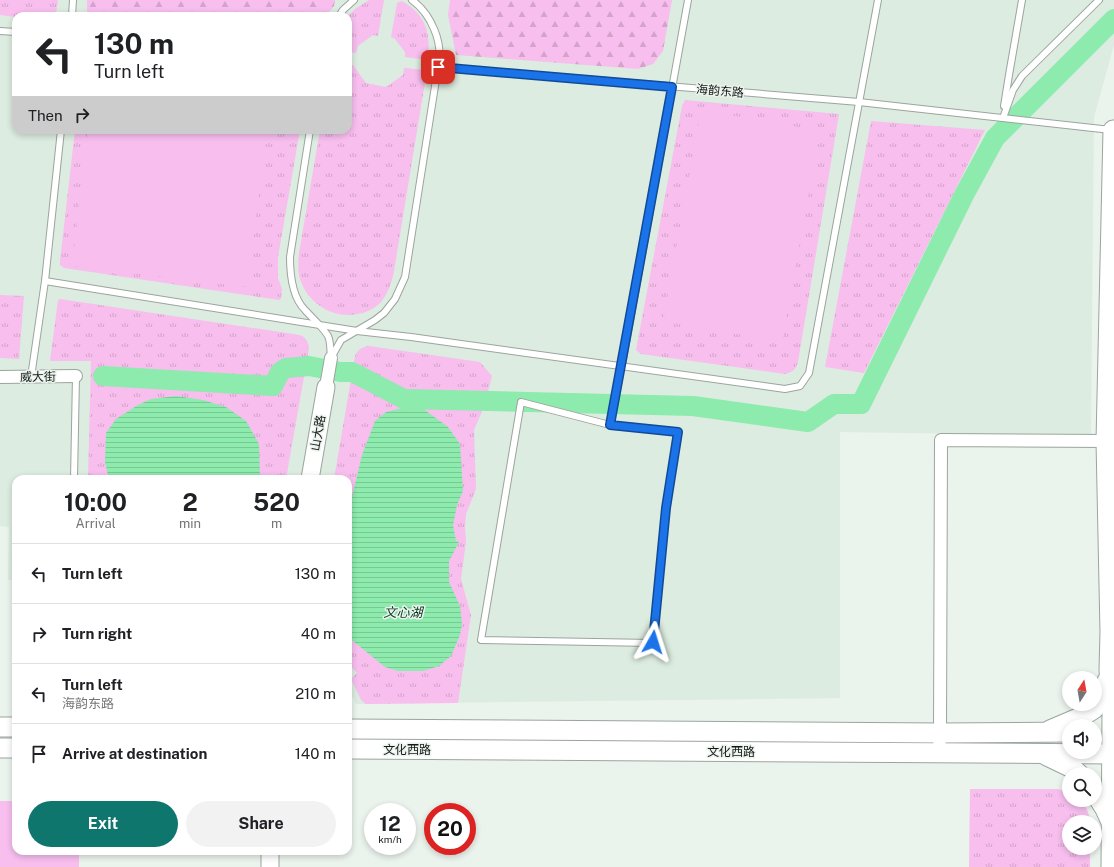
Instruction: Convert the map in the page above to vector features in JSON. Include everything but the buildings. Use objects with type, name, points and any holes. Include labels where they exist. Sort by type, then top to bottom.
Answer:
[{"type":"main road","points":[[1112,867],[1113,754],[1107,732],[1112,712],[1109,670],[1113,130]]},
{"type":"main road","name":"山大路","points":[[311,475],[326,387]]},
{"type":"main road","points":[[1044,732],[1072,721],[1094,709],[1105,694],[1109,670]]},
{"type":"main road","points":[[0,727],[12,727]]},
{"type":"main road","name":"文化西路","points":[[352,730],[940,733],[1062,732]]},
{"type":"main road","points":[[0,748],[12,748]]},
{"type":"main road","name":"文化西路","points":[[352,750],[1113,754]]},
{"type":"main road","points":[[1042,753],[1070,767]]},
{"type":"main road","points":[[1102,804],[1112,824]]},
{"type":"main road","points":[[270,855],[270,867]]},
{"type":"street","points":[[326,387],[331,358]]},
{"type":"street","name":"威大街","points":[[0,378],[76,376]]},
{"type":"street","points":[[939,753],[940,440],[1110,441]]},
{"type":"lane","points":[[72,12],[73,0]]},
{"type":"lane","points":[[342,12],[354,0]]},
{"type":"lane","points":[[331,358],[341,340],[375,320],[384,312],[394,299],[405,277],[440,58],[438,38],[431,22],[420,6],[412,0]]},
{"type":"lane","points":[[610,425],[688,0]]},
{"type":"lane","points":[[45,281],[358,331],[622,365],[785,389],[800,386],[809,373],[878,0]]},
{"type":"lane","points":[[1003,118],[1022,0]]},
{"type":"lane","points":[[1003,118],[1014,90],[1022,76],[1099,0]]},
{"type":"lane","points":[[0,31],[12,32]]},
{"type":"lane","name":"海韵东路","points":[[438,67],[859,102],[1113,130]]},
{"type":"lane","points":[[32,378],[45,281],[61,134]]},
{"type":"lane","points":[[309,134],[290,257],[290,267],[295,295],[303,309],[319,324],[328,338],[331,358]]},
{"type":"lane","points":[[303,309],[320,320],[337,327],[354,327],[375,320]]},
{"type":"lane","points":[[74,475],[76,376]]},
{"type":"lane","points":[[521,402],[610,425],[678,432],[666,508],[653,642],[481,640],[521,402]]},
{"type":"shaded area","points":[[0,0],[1114,0],[1114,45],[1094,117],[1091,436],[840,432],[840,698],[356,704],[352,696],[352,475],[12,475],[12,580],[8,580],[9,527],[0,526]]},
{"type":"green space","points":[[0,0],[58,0],[56,12],[12,12],[12,16],[0,15]]},
{"type":"green space","points":[[87,0],[335,0],[334,6],[329,12],[87,11]]},
{"type":"green space","points":[[369,0],[384,0],[378,36],[373,35],[358,46],[356,53],[352,52],[352,12]]},
{"type":"green space","points":[[450,0],[672,0],[663,51],[653,64],[638,69],[456,55],[448,15]]},
{"type":"green space","points":[[402,1],[417,12],[422,19],[429,41],[428,60],[405,57],[405,52],[395,39],[391,37],[397,3]]},
{"type":"green space","points":[[352,65],[366,83],[386,87],[403,75],[404,68],[427,70],[394,271],[388,291],[381,302],[376,307],[364,313],[347,315],[328,311],[313,300],[302,284],[299,275],[299,253],[319,134],[352,134]]},
{"type":"green space","points":[[685,100],[839,114],[798,362],[794,370],[788,373],[785,374],[641,354],[636,350],[682,106]]},
{"type":"green space","points":[[701,110],[820,131],[782,342],[663,321]]},
{"type":"green space","points":[[871,121],[985,130],[864,373],[825,367]]},
{"type":"green space","points":[[75,134],[299,134],[278,257],[278,278],[282,289],[280,300],[64,268],[60,265]]},
{"type":"green space","points":[[88,134],[266,134],[248,287],[72,266]]},
{"type":"green space","points":[[0,295],[24,296],[19,359],[0,358]]},
{"type":"green space","points":[[60,299],[300,335],[304,337],[309,348],[287,475],[88,475],[91,361],[50,361],[58,300]]},
{"type":"green space","points":[[369,346],[480,362],[492,376],[484,407],[474,430],[476,489],[466,514],[466,542],[461,579],[471,615],[458,703],[366,704],[361,700],[352,681],[352,678],[357,673],[352,667],[352,475],[335,475],[355,356],[360,349]]},
{"type":"green space","points":[[970,789],[1057,789],[1062,790],[1062,807],[1086,807],[1089,815],[1062,815],[1062,855],[1090,855],[1090,867],[969,867]]},
{"type":"green space","points":[[0,801],[12,801],[12,855],[79,855],[79,867],[0,867]]},
{"type":"water","points":[[176,396],[203,400],[226,407],[246,421],[259,444],[260,475],[108,475],[105,462],[106,433],[116,419],[138,405],[151,399]]},
{"type":"water","name":"文心湖","points":[[410,406],[422,408],[448,427],[460,444],[463,491],[457,505],[453,525],[456,541],[459,542],[449,561],[449,582],[460,606],[462,624],[460,635],[451,656],[439,666],[423,671],[398,671],[385,667],[352,640],[352,497],[362,455],[375,421],[386,412]]},
{"type":"waterway","points":[[103,376],[273,386],[280,372],[286,368],[309,366],[340,372],[352,372],[404,399],[693,406],[808,422],[834,404],[861,404],[964,195],[995,138],[1114,19]]},
{"type":"route","points":[[438,67],[672,87],[610,425],[678,432],[666,508],[653,642]]}]
